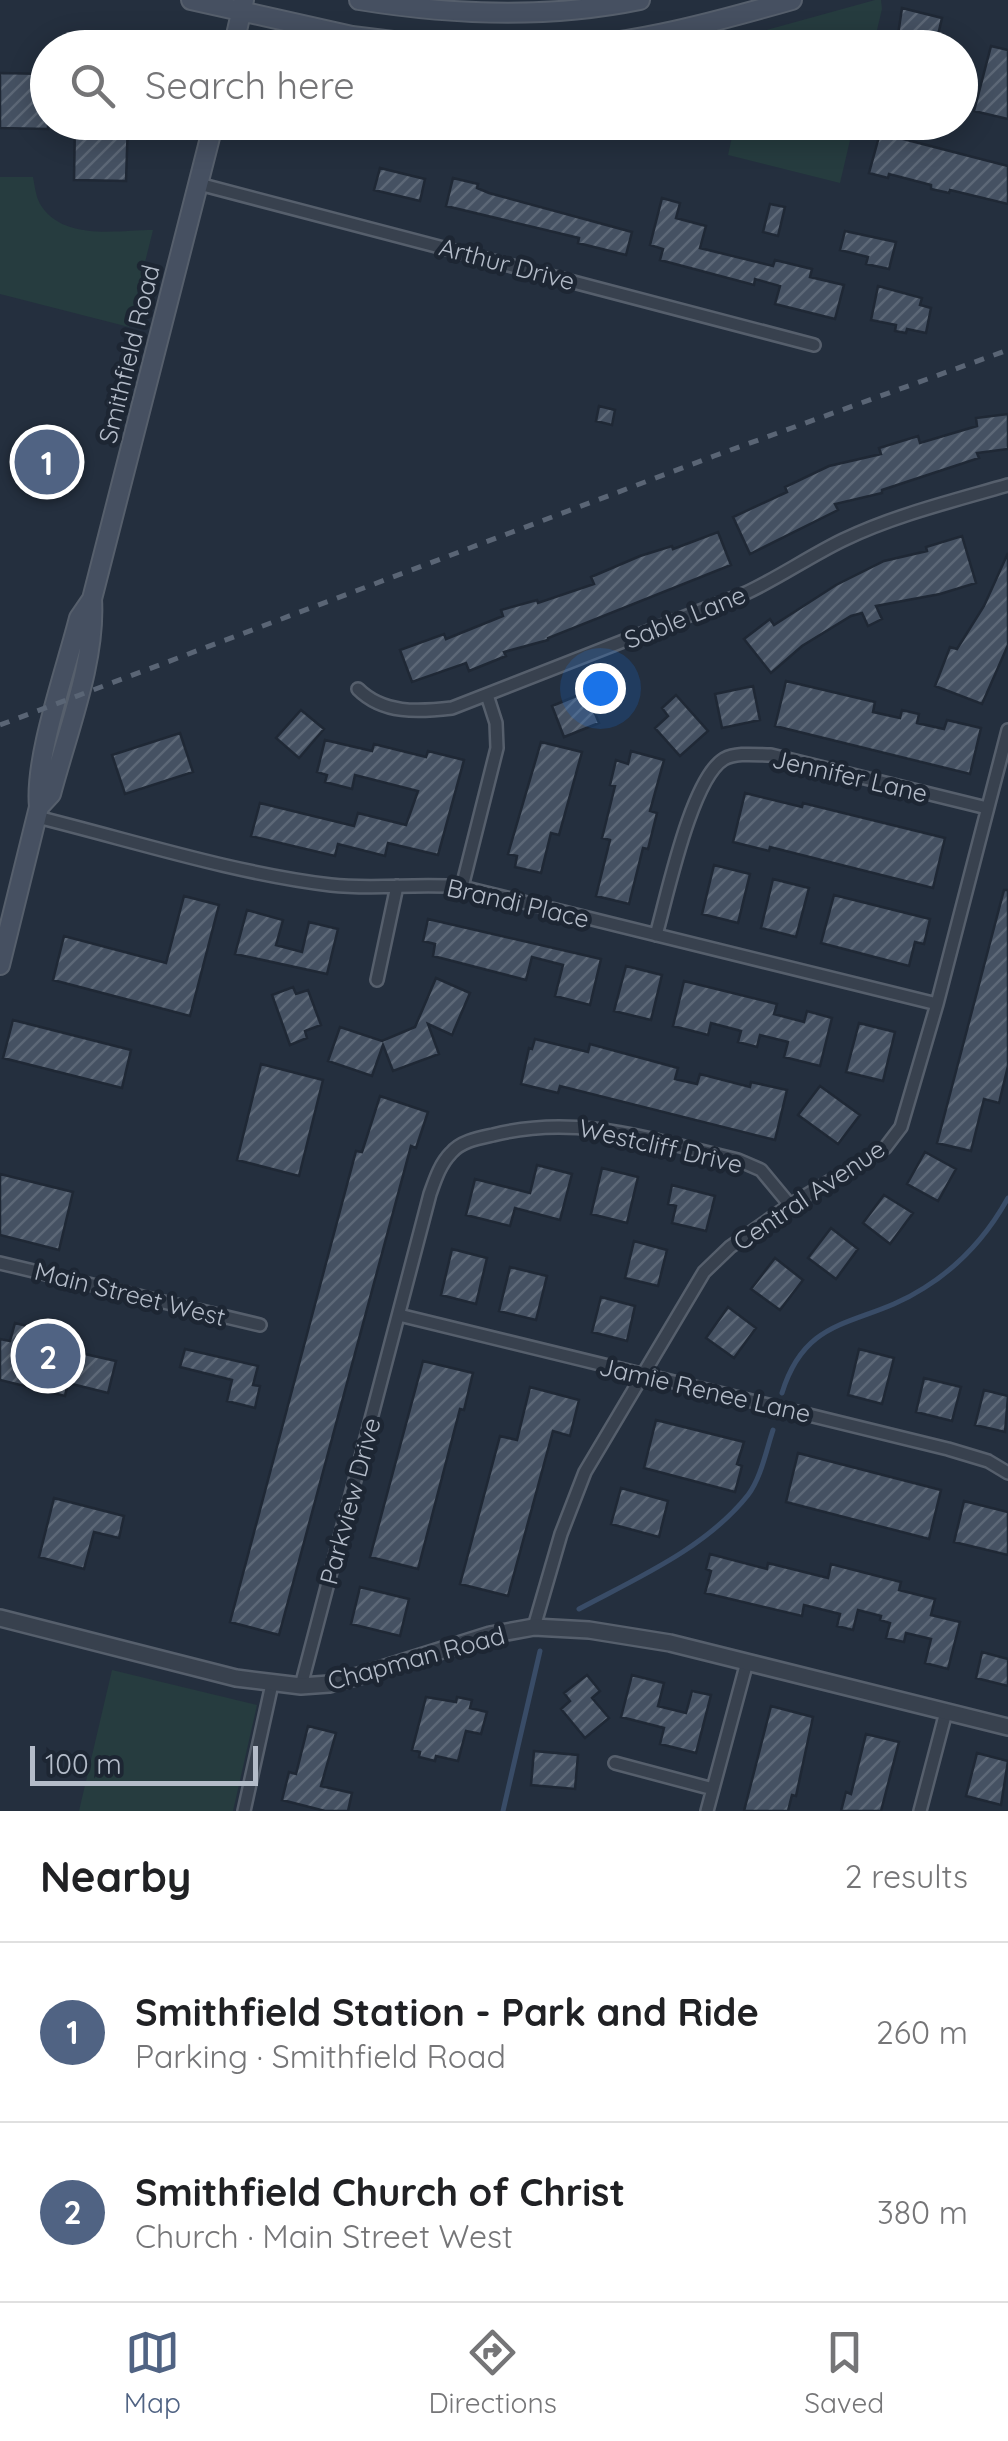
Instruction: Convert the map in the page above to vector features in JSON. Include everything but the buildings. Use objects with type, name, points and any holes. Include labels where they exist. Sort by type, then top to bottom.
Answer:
[{"type":"main road","points":[[192,0],[243,6],[330,30]]},
{"type":"main road","points":[[358,0],[491,13],[557,11],[640,0]]},
{"type":"main road","points":[[674,30],[792,0]]},
{"type":"main road","name":"Smithfield Road","points":[[0,965],[38,812],[51,794],[87,656],[94,626],[92,598],[210,140]]},
{"type":"street","name":"Arthur Drive","points":[[199,184],[814,345]]},
{"type":"street","name":"Sable Lane","points":[[358,689],[372,702],[419,712],[452,708],[746,592],[792,571],[844,540],[914,513],[1008,485]]},
{"type":"street","points":[[462,886],[497,748],[496,723],[487,696]]},
{"type":"street","name":"Central Avenue","points":[[534,1627],[584,1472],[704,1272],[730,1247],[790,1205],[885,1148],[901,1127],[1008,730]]},
{"type":"street","name":"Jennifer Lane","points":[[656,935],[698,795],[724,759],[772,755],[987,808]]},
{"type":"street","name":"Brandi Place","points":[[38,812],[288,879],[336,886],[462,886],[937,1004]]},
{"type":"street","points":[[377,980],[397,886]]},
{"type":"street","name":"Westcliff Drive","points":[[399,1315],[436,1175],[452,1151],[469,1141],[552,1125],[594,1127],[738,1160],[760,1170],[790,1205]]},
{"type":"street","name":"Main Street West","points":[[0,1262],[260,1325]]},
{"type":"street","name":"Jamie Renee Lane","points":[[399,1315],[948,1448],[1008,1473]]},
{"type":"street","name":"Parkview Drive","points":[[301,1686],[399,1315]]},
{"type":"street","name":"Chapman Road","points":[[0,1618],[272,1684],[301,1686],[329,1684],[448,1646],[534,1627],[611,1633],[1008,1726]]},
{"type":"street","points":[[707,1811],[747,1662]]},
{"type":"street","points":[[244,1811],[272,1684]]},
{"type":"street","points":[[920,1811],[946,1712]]},
{"type":"street","points":[[614,1763],[713,1789]]},
{"type":"green space","points":[[875,0],[881,0],[877,30],[767,30]]},
{"type":"green space","points":[[731,140],[850,140],[840,183],[728,155]]},
{"type":"green space","points":[[0,177],[33,177],[42,207],[65,225],[109,232],[153,230],[129,327],[0,294]]},
{"type":"green space","points":[[112,1670],[257,1705],[233,1811],[79,1811]]},
{"type":"waterway","points":[[782,1393],[806,1348],[839,1325],[901,1301],[950,1270],[972,1249],[1008,1198]]},
{"type":"waterway","points":[[579,1609],[670,1560],[731,1514],[756,1481],[773,1430]]},
{"type":"waterway","points":[[503,1811],[540,1651]]},
{"type":"railway","points":[[0,725],[714,456],[1008,350]]},
{"type":"place","name":"Smithfield Station - Park and Ride","points":[[47,462]]},
{"type":"place","name":"Smithfield Church of Christ","points":[[48,1356]]}]
